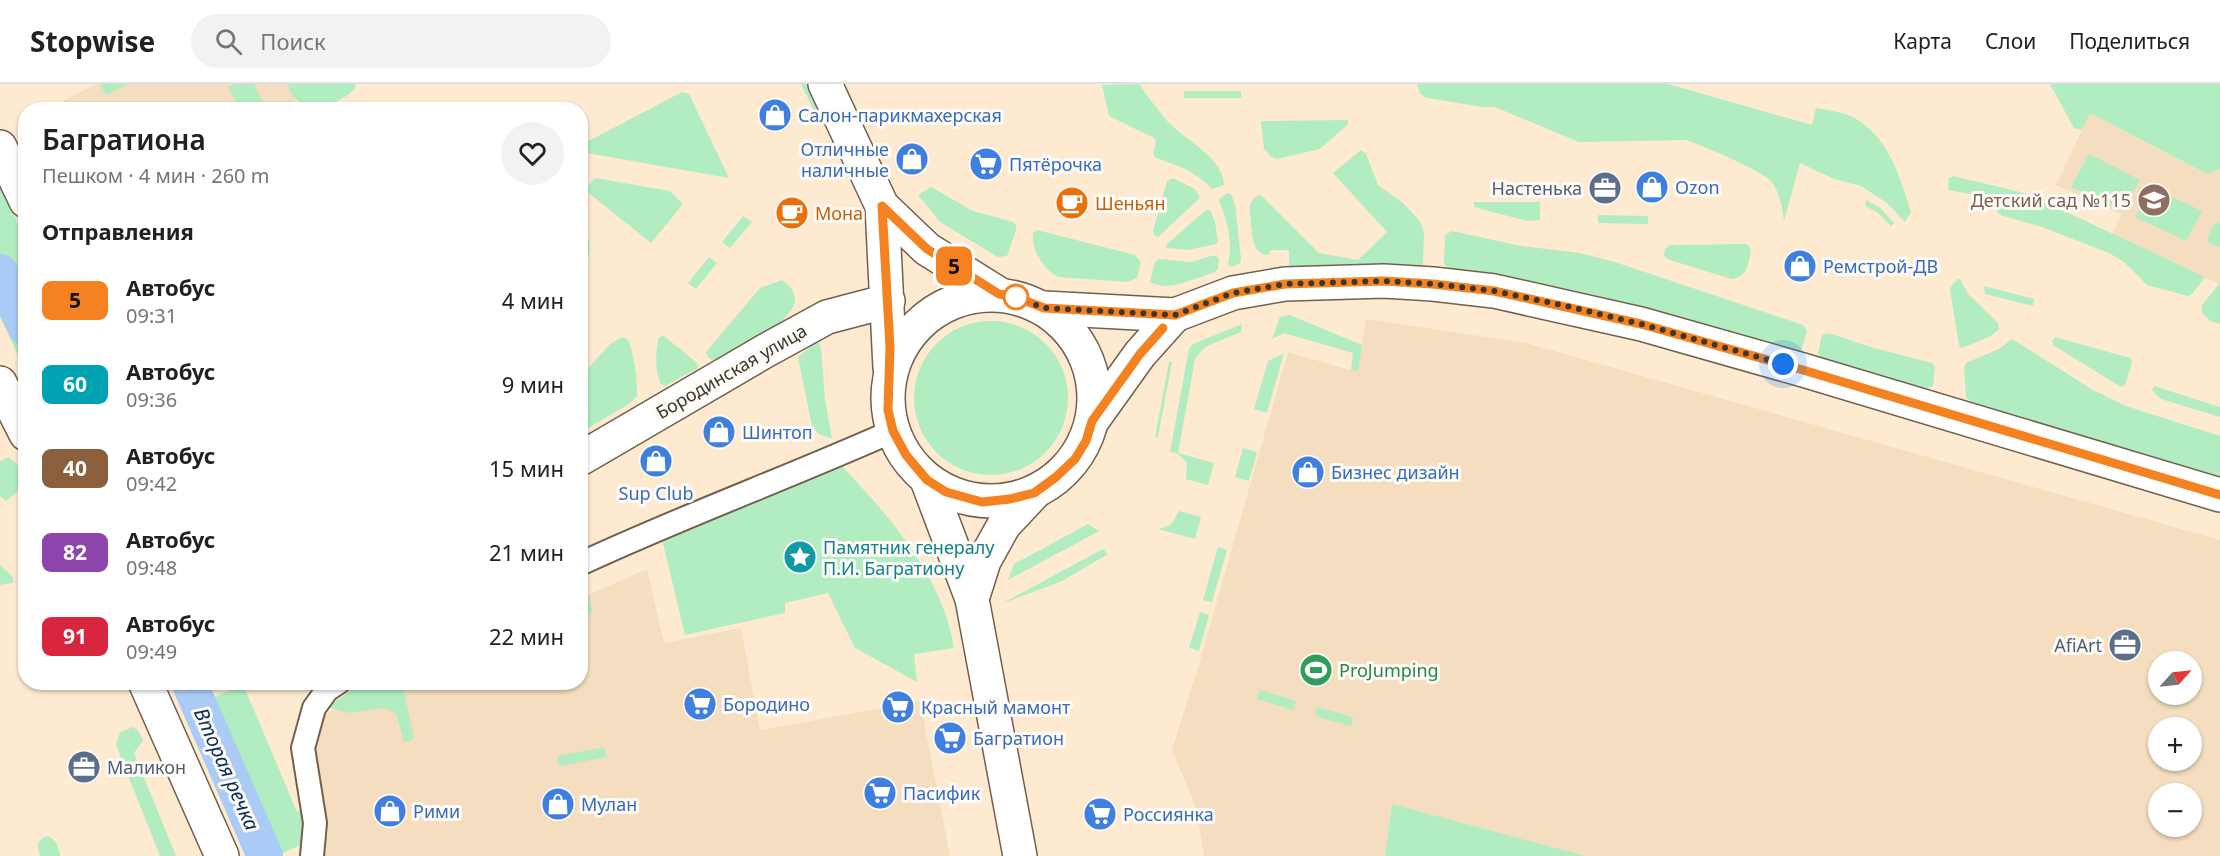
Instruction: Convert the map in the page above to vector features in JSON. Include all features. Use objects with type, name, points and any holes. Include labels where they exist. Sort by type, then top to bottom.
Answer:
[{"type":"main road","points":[[825,84],[882,206],[927,249],[999,294]]},
{"type":"main road","points":[[0,147],[18,184]]},
{"type":"main road","points":[[882,206],[888,301],[890,370],[888,410],[893,431],[906,455],[927,480],[946,492],[982,502],[1010,499],[1034,493]]},
{"type":"main road","points":[[890,370],[908,337],[921,322],[938,311],[980,296],[999,294],[1016,297],[1044,308],[1175,315],[1233,293],[1285,284],[1384,281],[1433,284],[1494,291],[1641,324],[2220,495]]},
{"type":"main road","name":"Бородинская улица","points":[[588,454],[827,317],[888,301]]},
{"type":"main road","points":[[972,599],[984,561],[1004,525],[1034,493],[1075,459],[1086,441],[1092,421],[1094,384],[1081,351],[1064,326],[1044,308]]},
{"type":"main road","points":[[1092,421],[1140,354],[1175,315]]},
{"type":"main road","points":[[0,383],[18,418]]},
{"type":"main road","points":[[927,480],[972,599],[1020,856]]},
{"type":"main road","points":[[149,690],[222,856]]},
{"type":"street","points":[[588,560],[893,431]]},
{"type":"street","points":[[312,856],[315,823],[303,748],[314,708],[327,690]]},
{"type":"shaded area","points":[[96,84],[287,84],[296,102],[61,102]]},
{"type":"shaded area","name":"Детский сад №115","points":[[2090,113],[2206,174],[2220,169],[2220,284],[2112,235],[2121,214],[2056,185]]},
{"type":"shaded area","points":[[1366,319],[1526,343],[2220,540],[2220,856],[1586,856],[1392,804],[1385,856],[1204,856],[1196,808],[1172,750],[1201,657],[1288,352],[1357,372]]},
{"type":"shaded area","points":[[647,569],[664,643],[741,628],[760,730],[920,701],[950,856],[324,856],[328,833],[312,744],[314,727],[333,709],[367,690],[588,690],[588,595]]},
{"type":"green space","points":[[100,84],[129,84],[106,95]]},
{"type":"green space","points":[[234,84],[254,84],[263,102],[236,102],[228,87]]},
{"type":"green space","points":[[287,84],[355,84],[356,86],[348,95],[335,102],[299,102],[293,97]]},
{"type":"green space","points":[[801,84],[812,84],[826,125],[820,123]]},
{"type":"green space","points":[[1139,84],[1168,122],[1202,150],[1217,166],[1224,185],[1212,189],[1200,178],[1186,170],[1156,158],[1153,154],[1156,142],[1154,138],[1109,116],[1102,85]]},
{"type":"green space","points":[[1417,84],[1668,84],[1812,125],[1816,108],[1840,112],[1865,125],[1884,146],[1897,171],[1911,212],[1905,222],[1887,203],[1861,186],[1834,179],[1800,163],[1784,221],[1779,195],[1771,181],[1744,165],[1692,142],[1685,140],[1579,142],[1495,107],[1427,98],[1420,94]]},
{"type":"green space","points":[[2050,84],[2220,84],[2220,169],[2207,174],[2090,113],[2082,130],[2074,128]]},
{"type":"green space","points":[[1184,91],[1241,91],[1241,98],[1184,98]]},
{"type":"green space","points":[[682,92],[689,94],[729,178],[588,153],[588,141]]},
{"type":"green space","points":[[1348,120],[1348,124],[1320,149],[1277,159],[1271,157],[1264,149],[1261,121]]},
{"type":"green space","points":[[1361,150],[1366,154],[1378,185],[1403,203],[1420,221],[1424,233],[1423,265],[1418,271],[1289,268],[1289,250],[1270,250],[1269,255],[1259,252],[1253,240],[1250,207],[1253,200],[1260,194],[1319,253],[1358,260],[1387,232],[1333,173]]},
{"type":"green space","points":[[2089,154],[2140,180],[2123,210],[2071,187]]},
{"type":"green space","points":[[1953,176],[2028,194],[2205,277],[2188,296],[2147,285],[2124,262],[2109,253],[2042,227],[2000,215],[1982,196],[1948,190],[1949,178]]},
{"type":"green space","points":[[595,178],[670,191],[683,204],[651,243],[588,192],[588,186]]},
{"type":"green space","points":[[1173,178],[1195,189],[1200,198],[1158,237],[1153,231],[1167,181]]},
{"type":"green space","points":[[0,185],[18,225],[18,355],[0,317]]},
{"type":"green space","points":[[931,187],[973,211],[1013,222],[1016,230],[1007,256],[998,257],[940,222],[918,195]]},
{"type":"green space","points":[[2151,187],[2202,211],[2186,241],[2135,217]]},
{"type":"green space","points":[[1228,193],[1231,194],[1235,204],[1241,259],[1240,263],[1232,267],[1228,265],[1229,233],[1219,201]]},
{"type":"green space","points":[[1866,200],[1880,208],[1894,223],[1891,226],[1877,212],[1865,206]]},
{"type":"green space","points":[[1474,202],[1540,202],[1540,220],[1527,221],[1474,207]]},
{"type":"green space","points":[[1206,210],[1210,210],[1215,222],[1218,241],[1216,244],[1188,250],[1166,248],[1166,245]]},
{"type":"green space","points":[[1598,215],[1648,216],[1648,224],[1598,223]]},
{"type":"green space","points":[[743,216],[752,222],[730,248],[722,242]]},
{"type":"green space","points":[[2220,221],[2220,247],[2207,242],[2212,227]]},
{"type":"green space","points":[[1037,230],[1135,255],[1141,262],[1137,278],[1128,282],[1058,277],[1043,264],[1036,253],[1033,233]]},
{"type":"green space","points":[[1452,231],[1521,246],[1580,253],[1615,262],[1803,325],[1807,331],[1801,351],[1795,353],[1573,290],[1451,270],[1444,264],[1445,235]]},
{"type":"green space","points":[[1747,244],[1751,250],[1746,269],[1741,276],[1731,279],[1667,259],[1664,255],[1669,245]]},
{"type":"green space","points":[[1211,256],[1219,258],[1218,269],[1215,272],[1174,285],[1157,285],[1150,282],[1155,262],[1158,259],[1191,262]]},
{"type":"green space","points":[[709,257],[717,263],[696,289],[688,283]]},
{"type":"green space","points":[[1958,279],[1968,294],[1998,323],[1999,329],[1991,336],[1962,348],[1959,345],[1950,290]]},
{"type":"green space","points":[[782,280],[793,291],[794,303],[788,314],[776,325],[746,344],[721,357],[712,360],[708,358],[706,352],[760,288]]},
{"type":"green space","points":[[2219,284],[2220,324],[2210,321],[2202,313],[2202,305]]},
{"type":"green space","points":[[1984,286],[2034,299],[2033,306],[1985,294]]},
{"type":"green space","points":[[1290,315],[1362,345],[1358,372],[1351,370],[1353,353],[1284,333],[1272,339],[1280,317]]},
{"type":"green space","points":[[991,321],[1006,322],[1021,327],[1046,343],[1062,368],[1067,383],[1067,413],[1062,428],[1046,453],[1021,469],[1006,474],[991,475],[976,474],[961,469],[936,453],[920,428],[915,413],[914,398],[915,383],[920,368],[936,343],[961,327],[976,322]]},
{"type":"green space","points":[[1242,324],[1241,332],[1205,347],[1195,359],[1178,453],[1214,463],[1208,485],[1186,479],[1187,463],[1177,453],[1170,452],[1189,349],[1193,344]]},
{"type":"green space","points":[[1829,333],[1874,348],[1932,363],[1935,367],[1933,386],[1925,389],[1821,358],[1818,353],[1822,335]]},
{"type":"green space","points":[[664,336],[697,363],[698,368],[665,386],[660,383],[656,360],[659,337]]},
{"type":"green space","points":[[622,337],[628,340],[636,375],[637,396],[629,404],[588,428],[588,368],[610,344]]},
{"type":"green space","points":[[2055,337],[2130,358],[2132,362],[2125,385],[2121,387],[2053,345],[2052,341]]},
{"type":"green space","points":[[2012,339],[2093,390],[2126,406],[2220,436],[2220,477],[1976,406],[1966,397],[1964,368],[1966,363],[1999,349]]},
{"type":"green space","points":[[815,343],[819,343],[821,348],[825,400],[832,439],[819,434],[812,426],[798,357]]},
{"type":"green space","points":[[1284,353],[1267,413],[1254,409],[1268,361]]},
{"type":"green space","points":[[1169,362],[1172,362],[1158,437],[1155,437]]},
{"type":"green space","points":[[2154,386],[2220,407],[2220,417],[2161,399],[2152,390]]},
{"type":"green space","points":[[1243,448],[1257,452],[1249,481],[1235,477]]},
{"type":"green space","points":[[9,457],[18,466],[18,491],[6,501],[0,496],[0,461]]},
{"type":"green space","points":[[843,467],[896,528],[927,574],[948,622],[954,648],[914,654],[917,682],[855,648],[828,593],[785,603],[785,613],[685,635],[662,539]]},
{"type":"green space","points":[[1179,511],[1201,517],[1195,539],[1158,529],[1171,525]]},
{"type":"green space","points":[[1088,524],[1099,531],[1008,580],[1014,564]]},
{"type":"green space","points":[[1218,547],[1227,550],[1212,602],[1203,600]]},
{"type":"green space","points":[[1103,549],[1108,554],[1062,581],[1001,604]]},
{"type":"green space","points":[[0,565],[13,577],[13,583],[0,585]]},
{"type":"green space","points":[[588,596],[592,610],[588,615]]},
{"type":"green space","points":[[1200,612],[1209,615],[1199,651],[1189,648]]},
{"type":"green space","points":[[230,690],[246,690],[297,812],[306,808],[303,844],[276,856],[250,853],[187,710]]},
{"type":"green space","points":[[351,690],[404,690],[414,738],[404,742],[396,713],[384,708],[349,713],[328,707]]},
{"type":"green space","points":[[1260,690],[1296,701],[1293,710],[1257,699]]},
{"type":"green space","points":[[1317,707],[1353,717],[1351,726],[1315,716]]},
{"type":"green space","points":[[133,727],[138,730],[143,740],[134,753],[176,856],[160,856],[116,745],[120,732]]},
{"type":"green space","points":[[605,747],[607,757],[559,766],[557,756]]},
{"type":"green space","points":[[1392,804],[1586,856],[1385,856]]},
{"type":"green space","points":[[47,836],[55,841],[60,856],[40,856],[38,844]]},
{"type":"waterway","name":"Вторая речка","points":[[0,272],[18,311]]},
{"type":"waterway","name":"Вторая речка","points":[[192,690],[265,856]]},
{"type":"bus line","name":"5","points":[[1163,328],[1140,354],[1092,421],[1086,441],[1075,459],[1056,477],[1034,493],[1010,499],[982,502],[946,492],[927,480],[906,455],[893,431],[888,410],[890,347],[882,206],[927,249],[999,294],[1016,297],[1044,308],[1175,315],[1233,293],[1285,284],[1384,281],[1494,291],[1641,324],[2220,495]]},
{"type":"place","name":"Салон-парикмахерская","points":[[775,115]]},
{"type":"place","name":"Отличные наличные","points":[[912,159]]},
{"type":"place","name":"Пятёрочка","points":[[986,164]]},
{"type":"place","name":"Ozon","points":[[1652,187]]},
{"type":"place","name":"Настенька","points":[[1605,188]]},
{"type":"place","name":"Детский сад №115","points":[[2154,200]]},
{"type":"place","name":"Шеньян","points":[[1072,203]]},
{"type":"place","name":"Мона","points":[[792,213]]},
{"type":"place","name":"Ремстрой-ДВ","points":[[1800,266]]},
{"type":"place","name":"Шинтоп","points":[[719,432]]},
{"type":"place","name":"Sup Club","points":[[656,461]]},
{"type":"place","name":"Бизнес дизайн","points":[[1308,472]]},
{"type":"place","name":"Памятник генералу П.И. Багратиону","points":[[800,557]]},
{"type":"place","name":"AfiArt","points":[[2125,645]]},
{"type":"place","name":"ProJumping","points":[[1316,670]]},
{"type":"place","name":"Бородино","points":[[700,704]]},
{"type":"place","name":"Красный мамонт","points":[[898,707]]},
{"type":"place","name":"Багратион","points":[[950,738]]},
{"type":"place","name":"Маликон","points":[[84,767]]},
{"type":"place","name":"Пасифик","points":[[880,793]]},
{"type":"place","name":"Мулан","points":[[558,804]]},
{"type":"place","name":"Рими","points":[[390,811]]},
{"type":"place","name":"Россиянка","points":[[1100,814]]},
{"type":"route","points":[[1016,297],[1044,308],[1175,315],[1233,293],[1285,284],[1384,281],[1433,284],[1494,291],[1566,306],[1641,324],[1783,364]]}]
